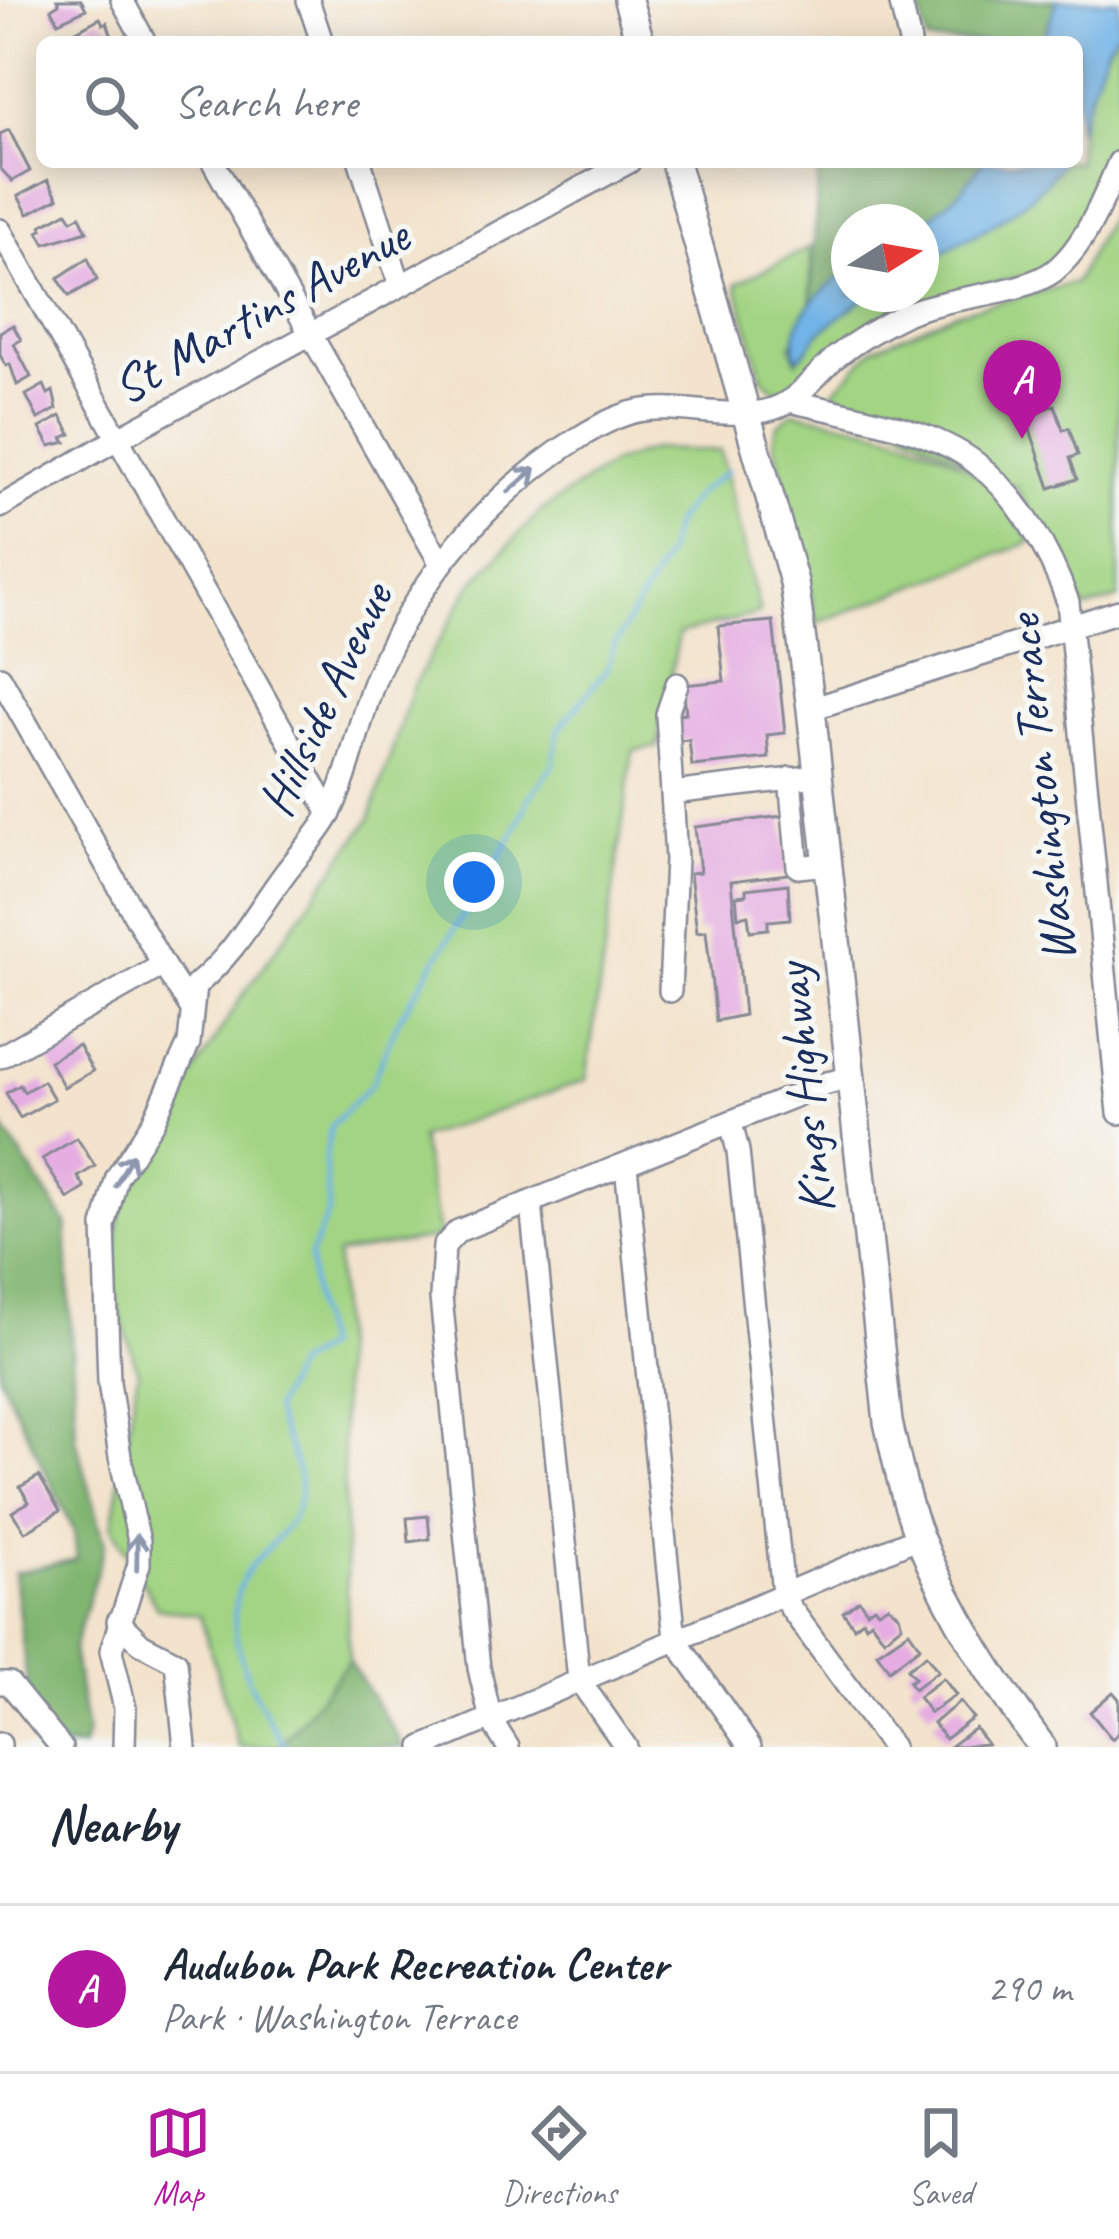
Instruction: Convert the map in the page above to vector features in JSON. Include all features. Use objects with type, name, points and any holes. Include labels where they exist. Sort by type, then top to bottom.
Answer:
[{"type":"main road","points":[[628,0],[638,36]]},
{"type":"main road","name":"Kings Highway","points":[[677,168],[794,582],[812,709],[804,777],[826,864],[888,1422],[919,1537],[985,1668],[1042,1747]]},
{"type":"street","points":[[122,0],[142,36]]},
{"type":"street","points":[[308,0],[320,36]]},
{"type":"street","points":[[900,0],[909,36]]},
{"type":"street","points":[[790,401],[838,356],[903,315],[946,299],[1049,275],[1066,260],[1113,197],[1119,162]]},
{"type":"street","points":[[216,168],[441,564]]},
{"type":"street","points":[[362,168],[400,285]]},
{"type":"street","name":"St Martins Avenue","points":[[0,507],[617,168]]},
{"type":"street","points":[[0,230],[330,814]]},
{"type":"street","name":"Hillside Avenue","points":[[124,1747],[125,1708],[112,1651],[139,1564],[139,1540],[119,1457],[109,1382],[104,1226],[117,1178],[153,1122],[188,1043],[195,986],[234,950],[330,814],[375,679],[413,606],[441,564],[490,508],[539,465],[610,421],[639,410],[700,414],[745,402],[766,411],[790,401]]},
{"type":"street","name":"Washington Terrace","points":[[790,401],[908,430],[975,462],[1006,494],[1046,550],[1068,602],[1119,1113]]},
{"type":"street","points":[[812,709],[1119,610]]},
{"type":"street","points":[[0,676],[192,1009]]},
{"type":"street","points":[[670,992],[676,859],[667,713],[676,684]]},
{"type":"street","points":[[672,793],[804,777]]},
{"type":"street","points":[[0,1057],[163,965]]},
{"type":"street","points":[[508,1747],[491,1720],[479,1668],[442,1298],[444,1246],[458,1231],[827,1083],[850,1078]]},
{"type":"street","points":[[731,1123],[738,1151],[783,1593],[892,1747]]},
{"type":"street","points":[[626,1166],[675,1639],[750,1747]]},
{"type":"street","points":[[531,1204],[579,1680],[626,1747]]},
{"type":"street","points":[[423,1747],[919,1537]]},
{"type":"street","points":[[118,1621],[141,1644],[176,1662],[185,1747]]},
{"type":"street","points":[[0,1683],[9,1682],[61,1747]]},
{"type":"green space","points":[[918,0],[1057,0],[1044,36],[926,36]]},
{"type":"green space","points":[[1119,29],[1119,149],[1063,256],[1046,271],[939,298],[939,253],[1017,209],[1057,168],[1083,168],[1083,116]]},
{"type":"green space","points":[[819,168],[978,168],[939,210],[939,204],[831,204],[831,287],[811,303]]},
{"type":"green space","points":[[1109,216],[1119,224],[1119,598],[1085,609],[1016,487],[833,392],[874,348],[958,312],[1075,283]]},
{"type":"green space","points":[[811,247],[811,303],[791,347],[797,361],[820,332],[846,312],[917,312],[792,390],[774,390],[762,377],[736,284]]},
{"type":"green space","points":[[793,412],[904,437],[955,460],[1000,495],[1031,542],[817,623],[774,440],[777,426]]},
{"type":"green space","points":[[654,449],[720,451],[760,613],[679,634],[657,747],[633,751],[586,1080],[420,1138],[440,1237],[337,1254],[349,1661],[279,1747],[239,1747],[200,1615],[157,1608],[112,1527],[138,1372],[112,1287],[123,1189],[240,999],[370,819],[412,688],[471,585],[540,512],[613,463]]},
{"type":"green space","points":[[0,1123],[66,1223],[76,1439],[105,1544],[73,1650],[87,1732],[83,1747],[35,1747],[14,1573],[77,1559],[74,1531],[0,1377]]},
{"type":"green space","points":[[349,1661],[404,1747],[279,1747]]},
{"type":"water","points":[[1057,0],[1119,0],[1119,29],[1107,46],[1083,114],[1083,36],[1045,36]]},
{"type":"water","points":[[978,168],[1057,168],[1017,208],[939,253],[939,210]]},
{"type":"water","points":[[831,285],[831,312],[846,312],[797,357],[794,344],[801,319]]},
{"type":"building","points":[[57,0],[81,0],[86,9],[58,22],[51,9],[59,4]]},
{"type":"building","points":[[100,18],[103,24],[107,22],[112,36],[69,36]]},
{"type":"building","points":[[9,130],[30,171],[12,181],[0,168],[0,134]]},
{"type":"building","points":[[48,180],[58,198],[28,214],[18,196]]},
{"type":"building","points":[[67,212],[72,220],[80,216],[87,231],[45,244],[38,232],[41,226]]},
{"type":"building","points":[[88,258],[97,280],[69,296],[58,278]]},
{"type":"building","points":[[13,325],[21,340],[14,344],[31,377],[17,385],[10,364],[6,366],[0,355],[0,332]]},
{"type":"building","points":[[44,385],[48,394],[53,391],[57,409],[38,419],[26,395]]},
{"type":"building","points":[[1055,405],[1078,455],[1070,458],[1077,479],[1050,488],[1025,415]]},
{"type":"building","points":[[61,416],[71,434],[63,438],[66,442],[50,446],[40,428]]},
{"type":"building","points":[[773,621],[785,733],[767,735],[769,758],[692,766],[689,740],[678,741],[679,714],[686,713],[683,685],[724,681],[718,626]]},
{"type":"building","points":[[783,816],[788,874],[731,881],[744,1015],[716,1021],[706,931],[697,932],[690,873],[700,872],[695,827]]},
{"type":"building","points":[[788,884],[790,919],[768,921],[768,929],[750,931],[748,915],[738,917],[736,896],[746,895],[746,889]]},
{"type":"building","points":[[78,1045],[93,1071],[64,1087],[49,1061]]},
{"type":"building","points":[[43,1081],[54,1099],[20,1118],[6,1093],[20,1085],[24,1092]]},
{"type":"building","points":[[77,1138],[95,1166],[78,1177],[85,1188],[68,1199],[42,1159]]},
{"type":"building","points":[[39,1476],[60,1511],[25,1532],[12,1512],[29,1502],[20,1487]]},
{"type":"building","points":[[428,1516],[430,1539],[409,1542],[407,1518]]},
{"type":"building","points":[[859,1600],[867,1611],[888,1605],[902,1625],[884,1639],[871,1621],[866,1625],[863,1620],[854,1627],[843,1612]]},
{"type":"building","points":[[909,1631],[920,1647],[889,1670],[877,1653]]},
{"type":"building","points":[[926,1655],[938,1671],[914,1689],[909,1682],[915,1678],[907,1669]]},
{"type":"building","points":[[943,1678],[956,1695],[930,1713],[918,1697]]},
{"type":"building","points":[[1113,1692],[1119,1699],[1119,1733],[1112,1739],[1090,1712]]},
{"type":"building","points":[[960,1702],[973,1718],[945,1739],[933,1723]]},
{"type":"building","points":[[975,1728],[987,1744],[949,1747]]},
{"type":"waterway","points":[[286,1747],[241,1659],[235,1610],[239,1587],[287,1526],[299,1498],[295,1463],[274,1409],[295,1366],[324,1347],[310,1256],[329,1210],[325,1161],[331,1126],[371,1085],[398,1021],[553,765],[558,730],[608,668],[614,646],[666,556],[675,522],[697,494],[728,471]]},
{"type":"place","name":"Audubon Park Recreation Center","points":[[1022,439]]}]
